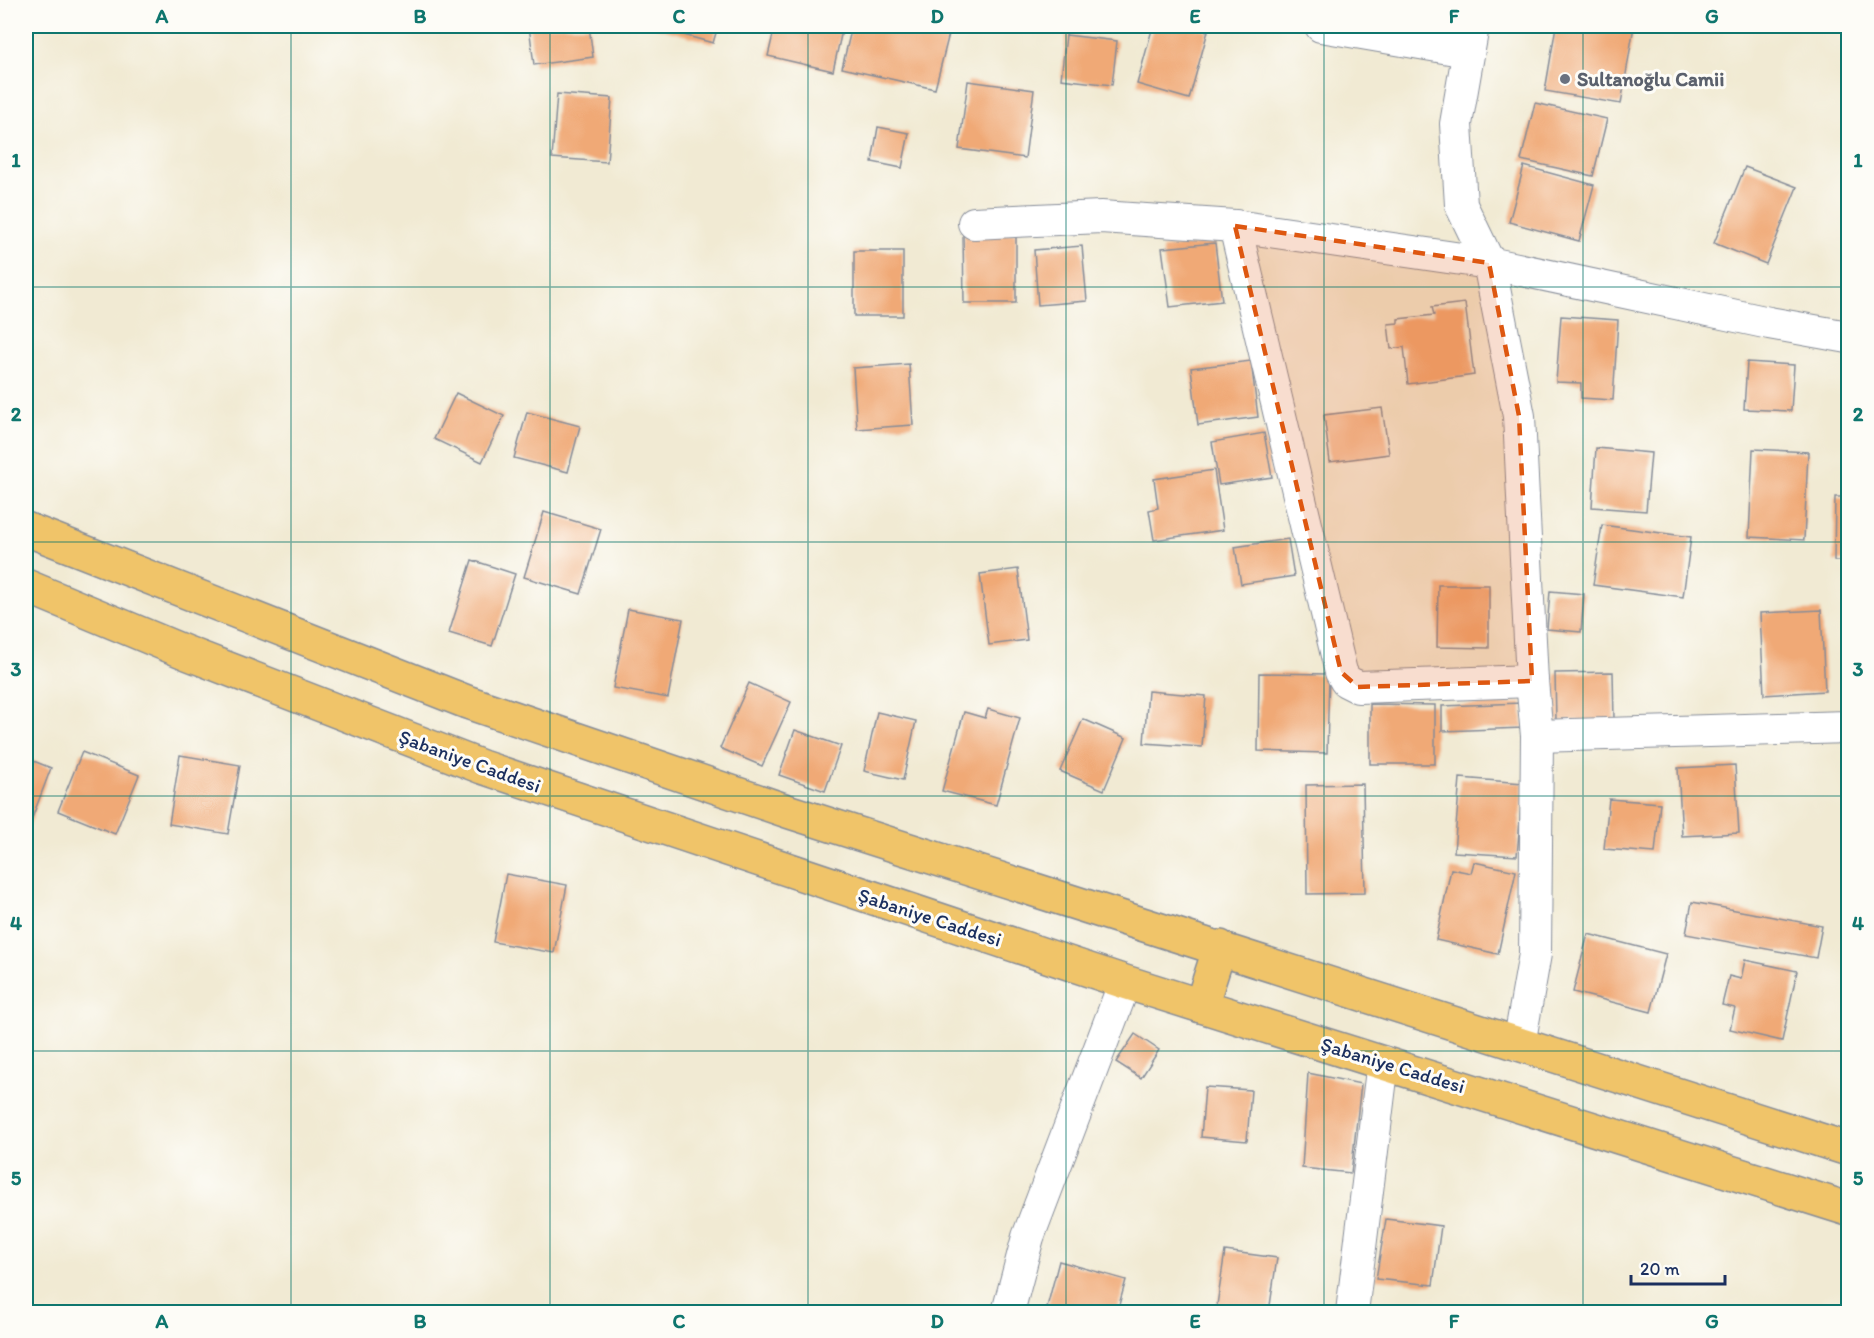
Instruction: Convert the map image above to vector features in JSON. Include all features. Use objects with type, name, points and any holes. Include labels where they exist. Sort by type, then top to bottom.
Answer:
[{"type":"highway","points":[[26,529],[467,702],[790,812],[1220,947],[1848,1149]]},
{"type":"highway","name":"Şabaniye Caddesi","points":[[26,586],[187,653],[482,767],[1125,982],[1848,1209]]},
{"type":"highway","points":[[1201,1006],[1220,947]]},
{"type":"street","points":[[1321,26],[1470,38],[1456,124],[1461,205],[1489,263],[1519,416],[1532,681],[1537,735],[1535,954],[1519,1045]]},
{"type":"street","points":[[974,223],[1101,217],[1235,226],[1489,263],[1848,338]]},
{"type":"street","points":[[1235,226],[1341,672],[1346,681],[1358,687],[1532,681]]},
{"type":"street","points":[[1537,735],[1848,728]]},
{"type":"street","points":[[1008,1312],[1028,1237],[1125,982]]},
{"type":"street","points":[[1353,1312],[1383,1062]]},
{"type":"highlighted area","points":[[1235,226],[1489,263],[1519,416],[1532,681],[1358,687],[1341,672]]},
{"type":"building","points":[[529,26],[589,26],[593,57],[534,65]]},
{"type":"building","points":[[651,26],[718,26],[713,43]]},
{"type":"building","points":[[775,26],[843,26],[833,71],[768,56]]},
{"type":"building","points":[[852,26],[951,26],[935,89],[842,68]]},
{"type":"building","points":[[1153,26],[1186,26],[1208,31],[1189,99],[1137,84]]},
{"type":"building","points":[[1556,26],[1634,26],[1621,104],[1545,91]]},
{"type":"building","points":[[1066,35],[1117,41],[1112,85],[1061,79]]},
{"type":"building","points":[[968,81],[1034,90],[1025,158],[959,149]]},
{"type":"building","points":[[557,94],[612,98],[607,162],[552,158]]},
{"type":"building","points":[[1535,103],[1607,119],[1593,176],[1521,160]]},
{"type":"building","points":[[878,127],[909,133],[902,168],[872,162]]},
{"type":"building","points":[[1524,166],[1594,185],[1579,241],[1509,222]]},
{"type":"building","points":[[1745,167],[1797,187],[1766,264],[1714,243]]},
{"type":"building","points":[[1016,233],[1016,303],[964,303],[963,234]]},
{"type":"building","points":[[1215,243],[1222,301],[1170,307],[1162,248]]},
{"type":"building","points":[[1082,246],[1087,301],[1038,305],[1034,250]]},
{"type":"building","points":[[854,251],[903,251],[903,316],[854,316]]},
{"type":"building","points":[[26,273],[35,277],[26,302]]},
{"type":"building","points":[[1465,303],[1474,375],[1408,384],[1404,347],[1391,349],[1388,324],[1398,323],[1398,319],[1434,315],[1432,307]]},
{"type":"building","points":[[1561,316],[1618,320],[1613,400],[1581,398],[1581,383],[1556,382]]},
{"type":"building","points":[[1251,361],[1258,417],[1198,425],[1191,368]]},
{"type":"building","points":[[1747,362],[1794,365],[1791,411],[1744,409]]},
{"type":"building","points":[[909,364],[913,425],[857,429],[853,368]]},
{"type":"building","points":[[456,393],[504,416],[482,462],[434,439]]},
{"type":"building","points":[[1382,408],[1389,454],[1330,462],[1324,415]]},
{"type":"building","points":[[527,412],[580,426],[568,472],[514,458]]},
{"type":"building","points":[[1264,433],[1272,477],[1219,485],[1212,442]]},
{"type":"building","points":[[1596,448],[1651,453],[1646,511],[1592,507]]},
{"type":"building","points":[[1753,449],[1808,452],[1804,540],[1749,537]]},
{"type":"building","points":[[1214,470],[1223,530],[1154,540],[1149,510],[1158,508],[1154,479]]},
{"type":"building","points":[[1835,497],[1848,497],[1848,561],[1834,561]]},
{"type":"building","points":[[544,512],[601,529],[581,594],[524,577]]},
{"type":"building","points":[[1602,525],[1691,537],[1683,597],[1593,585]]},
{"type":"building","points":[[1288,539],[1294,576],[1241,584],[1235,547]]},
{"type":"building","points":[[472,560],[515,574],[492,646],[449,633]]},
{"type":"building","points":[[1018,569],[1027,640],[989,645],[980,574]]},
{"type":"building","points":[[1438,585],[1489,585],[1489,648],[1437,647]]},
{"type":"building","points":[[1550,591],[1584,594],[1581,632],[1547,629]]},
{"type":"building","points":[[628,609],[683,619],[668,698],[613,688]]},
{"type":"building","points":[[1821,610],[1825,691],[1764,695],[1760,613]]},
{"type":"building","points":[[1613,672],[1614,720],[1556,721],[1555,673]]},
{"type":"building","points":[[1259,673],[1329,674],[1327,753],[1258,751]]},
{"type":"building","points":[[749,683],[791,702],[762,766],[720,748]]},
{"type":"building","points":[[1148,691],[1206,696],[1202,747],[1144,743]]},
{"type":"building","points":[[1522,703],[1523,728],[1442,731],[1442,706]]},
{"type":"building","points":[[1370,704],[1435,705],[1435,764],[1370,764]]},
{"type":"building","points":[[988,709],[1020,718],[996,805],[942,791],[964,712],[985,718]]},
{"type":"building","points":[[877,712],[916,721],[903,780],[864,771]]},
{"type":"building","points":[[1083,719],[1126,738],[1104,790],[1060,771]]},
{"type":"building","points":[[795,730],[841,746],[825,791],[779,775]]},
{"type":"building","points":[[82,752],[139,775],[115,834],[58,811]]},
{"type":"building","points":[[180,755],[240,765],[228,834],[169,824]]},
{"type":"building","points":[[26,758],[51,768],[26,834]]},
{"type":"building","points":[[1735,765],[1739,833],[1682,836],[1678,768]]},
{"type":"building","points":[[1460,778],[1523,783],[1517,856],[1454,852]]},
{"type":"building","points":[[1363,784],[1365,893],[1307,894],[1306,785]]},
{"type":"building","points":[[1609,799],[1660,803],[1655,853],[1604,849]]},
{"type":"building","points":[[1474,862],[1516,871],[1498,954],[1436,940],[1451,869],[1471,873]]},
{"type":"building","points":[[506,874],[567,885],[554,953],[493,942]]},
{"type":"building","points":[[1692,902],[1822,926],[1816,958],[1686,934]]},
{"type":"building","points":[[1588,934],[1666,954],[1651,1012],[1573,992]]},
{"type":"building","points":[[1745,960],[1797,971],[1782,1041],[1730,1029],[1735,1008],[1722,1005],[1729,976],[1741,979]]},
{"type":"building","points":[[1135,1034],[1159,1050],[1141,1078],[1116,1062]]},
{"type":"building","points":[[1308,1073],[1361,1084],[1351,1173],[1302,1168]]},
{"type":"building","points":[[1205,1087],[1251,1090],[1247,1141],[1201,1137]]},
{"type":"building","points":[[1386,1219],[1441,1226],[1433,1285],[1376,1279]]},
{"type":"building","points":[[1225,1251],[1277,1258],[1269,1312],[1216,1312]]},
{"type":"building","points":[[1059,1261],[1126,1280],[1117,1312],[1046,1311]]},
{"type":"place","name":"Sultanoğlu Camii","points":[[1565,79]]}]
